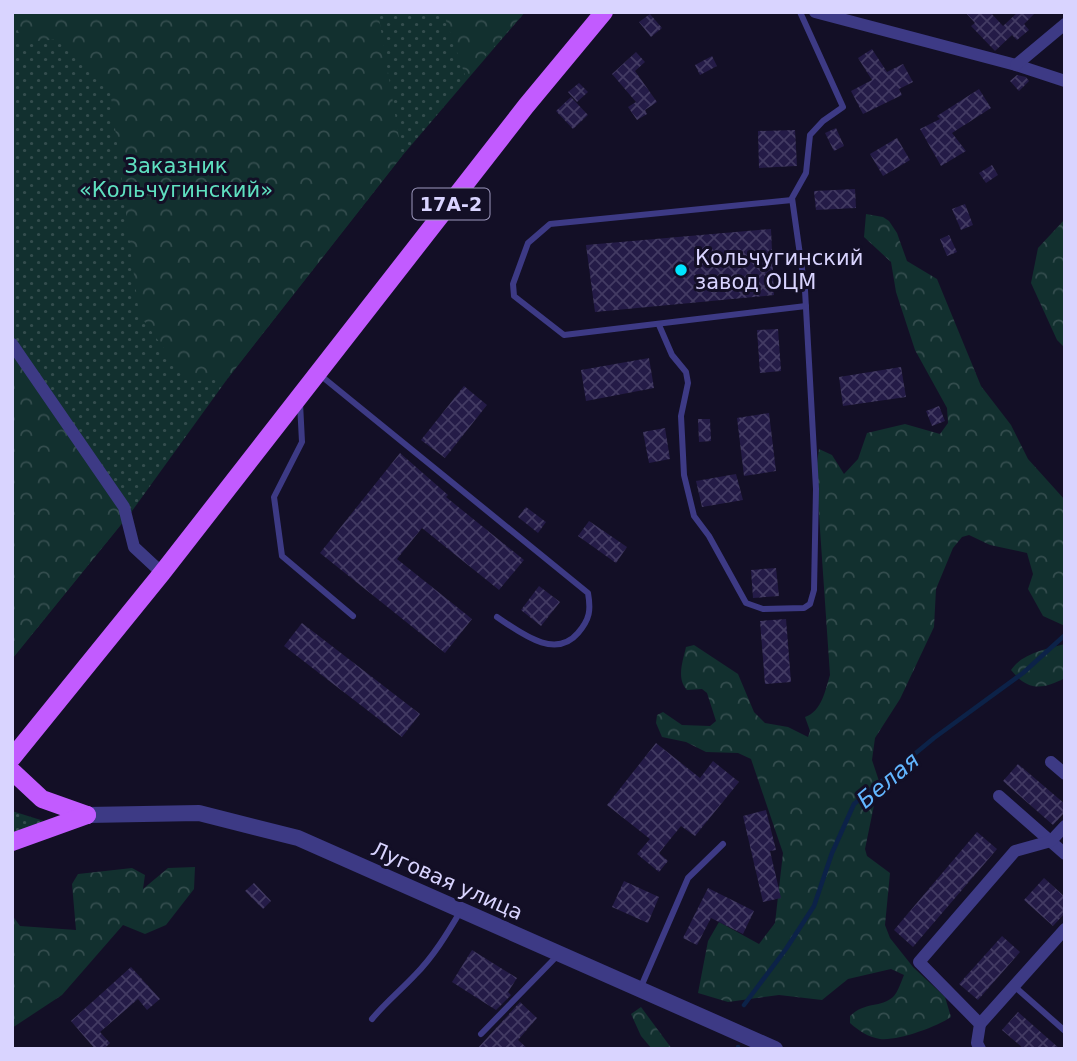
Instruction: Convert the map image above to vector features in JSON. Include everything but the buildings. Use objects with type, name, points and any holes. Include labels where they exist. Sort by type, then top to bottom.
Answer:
[{"type":"main road","name":"17А-2","points":[[12,758],[162,573],[527,106],[604,12]]},
{"type":"main road","points":[[12,771],[42,799],[87,815]]},
{"type":"main road","points":[[12,842],[87,815]]},
{"type":"street","points":[[815,12],[838,15],[1065,81]]},
{"type":"street","points":[[1016,65],[1065,24]]},
{"type":"street","points":[[12,344],[124,508],[134,547],[162,573]]},
{"type":"street","points":[[1051,762],[1065,774]]},
{"type":"street","points":[[999,796],[1065,854]]},
{"type":"street","name":"Луговая улица","points":[[87,815],[199,813],[298,838],[775,1049]]},
{"type":"street","points":[[980,1024],[919,962],[1015,851],[1051,841],[1065,826]]},
{"type":"street","points":[[980,1049],[976,1043],[980,1024],[1062,936]]},
{"type":"lane","points":[[659,325],[672,355],[686,372],[688,383],[681,416],[684,475],[694,516],[709,536],[746,603],[762,609],[804,608],[813,599],[816,489],[806,306],[792,200],[806,173],[810,135],[823,121],[843,107],[800,12]]},
{"type":"lane","points":[[792,200],[550,224],[528,243],[513,284],[514,296],[564,335],[806,306]]},
{"type":"lane","points":[[318,374],[588,593],[591,610],[586,624],[569,643],[556,646],[538,641],[497,617]]},
{"type":"lane","points":[[300,397],[302,443],[274,497],[282,556],[354,616]]},
{"type":"lane","points":[[640,989],[688,878],[723,844]]},
{"type":"lane","points":[[372,1019],[384,1004],[416,975],[444,939],[461,910]]},
{"type":"lane","points":[[481,1034],[560,954]]},
{"type":"lane","points":[[1014,986],[1065,1031]]},
{"type":"green space","name":"Заказник «Кольчугинский»","points":[[12,12],[525,12],[402,156],[228,378],[132,511],[12,659]]},
{"type":"green space","points":[[12,12],[378,12],[402,156],[228,378],[188,382],[139,314],[110,89],[62,39],[24,42],[12,20]]},
{"type":"green space","points":[[443,12],[525,12],[466,78]]},
{"type":"green space","points":[[866,214],[889,221],[897,233],[907,261],[937,279],[981,386],[1011,425],[1028,459],[1065,500],[1065,626],[1043,616],[1028,589],[1033,574],[1027,553],[990,545],[969,535],[962,537],[953,548],[936,589],[934,627],[900,699],[875,738],[872,760],[879,781],[865,849],[867,856],[890,873],[885,925],[890,938],[913,967],[945,997],[951,1017],[917,1032],[888,1039],[876,1038],[860,1031],[850,1023],[850,1016],[862,1008],[893,997],[904,975],[891,969],[848,979],[822,1000],[779,995],[728,1002],[698,993],[708,941],[719,922],[759,944],[775,923],[783,853],[751,759],[738,753],[706,752],[686,742],[662,737],[656,723],[657,715],[663,712],[682,725],[710,726],[716,721],[707,693],[702,689],[687,690],[682,680],[681,669],[686,647],[694,645],[738,674],[754,712],[765,723],[788,727],[808,737],[810,731],[805,717],[819,705],[830,675],[816,471],[819,449],[832,455],[844,474],[858,459],[867,433],[905,424],[940,434],[948,423],[947,408],[915,350],[896,292],[891,262],[864,237]]},
{"type":"green space","points":[[1065,219],[1065,348],[1057,340],[1031,283],[1038,248]]},
{"type":"green space","points":[[12,336],[132,511],[12,659]]},
{"type":"green space","points":[[1065,644],[1065,678],[1057,682],[1042,686],[1029,685],[1011,670],[1028,656]]},
{"type":"green space","points":[[12,811],[44,821],[12,837]]},
{"type":"green space","points":[[195,867],[194,889],[166,925],[145,934],[123,925],[62,995],[12,1028],[12,915],[20,926],[76,930],[72,884],[78,874],[132,868],[145,875],[143,889],[168,868]]},
{"type":"green space","points":[[641,1007],[672,1049],[652,1049],[641,1036],[631,1014]]},
{"type":"waterway","name":"Белая","points":[[744,1005],[814,906],[832,853],[854,804],[934,738],[1023,673],[1065,635]]},
{"type":"place","name":"Кольчугинский завод ОЦМ","points":[[681,270]]}]
